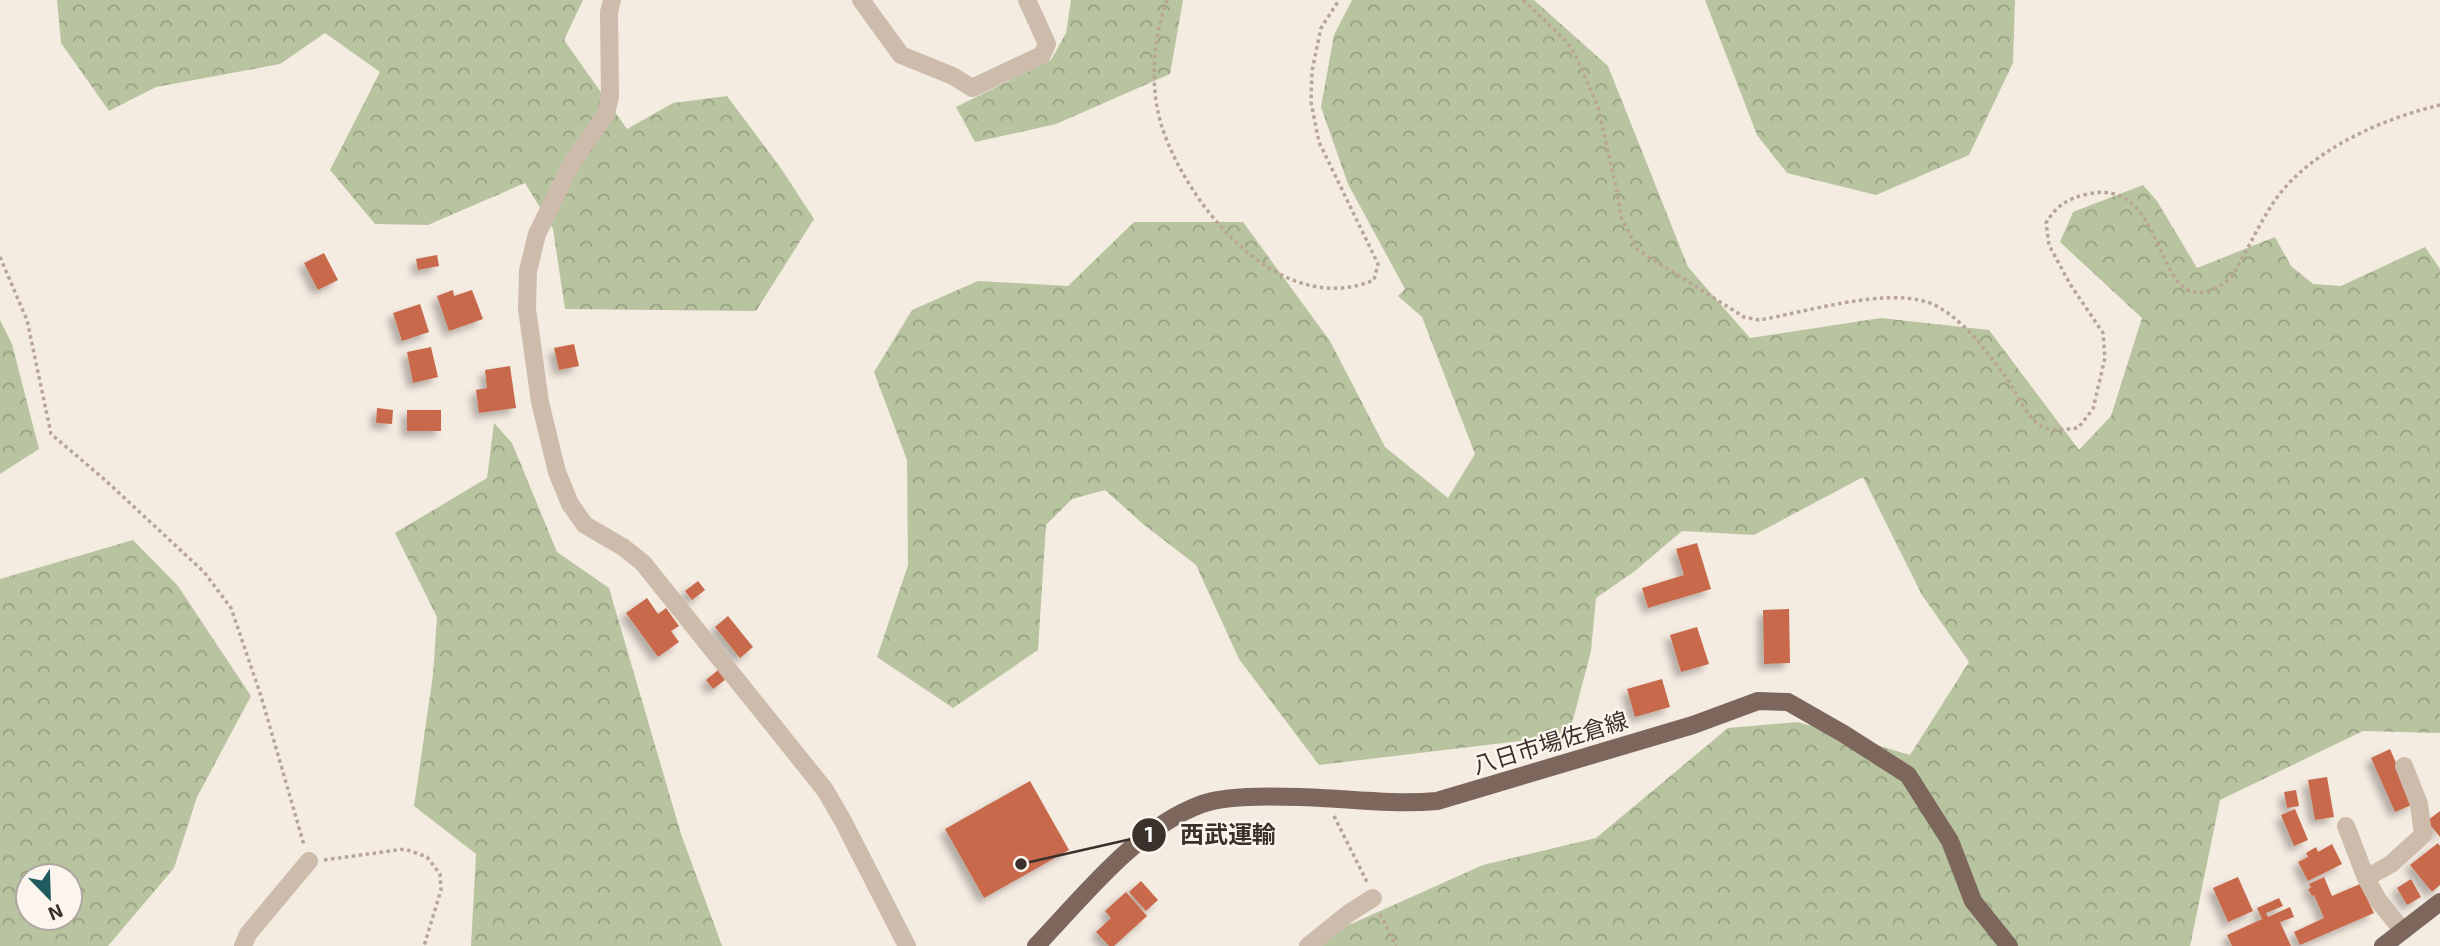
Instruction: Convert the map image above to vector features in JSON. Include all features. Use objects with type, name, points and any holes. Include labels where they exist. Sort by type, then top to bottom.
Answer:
[{"type":"main road","name":"八日市場佐倉線","points":[[1036,946],[1124,855],[1153,831],[1203,804],[1296,796],[1401,804],[1437,801],[1693,724],[1758,701],[1788,702],[1908,775],[1950,841],[1973,901],[2009,946]]},
{"type":"main road","points":[[2383,946],[2440,902]]},
{"type":"street","points":[[612,0],[609,12],[610,96],[606,114],[573,161],[555,197],[537,234],[528,271],[530,344],[540,402],[557,472],[570,504],[585,525],[623,547],[643,563],[825,790],[907,946]]},
{"type":"street","points":[[862,0],[901,55],[953,76],[972,88],[1042,55],[1047,44],[1027,0]]},
{"type":"street","points":[[2366,878],[2392,863],[2423,835],[2419,804],[2404,766]]},
{"type":"street","points":[[2346,826],[2366,878],[2378,900],[2403,931]]},
{"type":"street","points":[[243,946],[248,934],[309,861]]},
{"type":"street","points":[[1308,946],[1349,913],[1373,898]]},
{"type":"path","points":[[1167,0],[1157,37],[1154,76],[1162,125],[1184,177],[1212,218],[1238,245],[1297,281],[1329,289],[1357,287],[1374,280],[1378,264],[1319,142],[1311,102],[1312,71],[1321,28],[1339,0]]},
{"type":"path","points":[[1523,0],[1567,42],[1576,56],[1598,107],[1621,217],[1639,250],[1744,317],[1759,320],[1872,299],[1908,299],[1928,303],[1948,313],[1978,341],[2031,417],[2043,428],[2078,428],[2093,410],[2105,359],[2104,333],[2070,284],[2049,245],[2046,223],[2055,208],[2074,197],[2095,192],[2123,197],[2138,209],[2151,228],[2179,285],[2197,293],[2221,285],[2231,278],[2270,206],[2288,184],[2331,148],[2367,129],[2440,105]]},
{"type":"path","points":[[0,257],[27,320],[51,434],[204,572],[231,608],[261,696],[309,861],[405,849],[427,857],[440,874],[441,890],[424,946]]},
{"type":"path","points":[[1325,799],[1396,946]]},
{"type":"green space","points":[[57,0],[583,0],[564,40],[627,129],[673,103],[727,96],[780,167],[814,219],[756,311],[565,309],[553,229],[525,183],[428,225],[375,224],[330,170],[380,72],[325,33],[280,64],[156,87],[109,111],[61,43]]},
{"type":"green space","points":[[1071,0],[1183,0],[1170,74],[1056,124],[975,142],[956,107],[1051,60],[1066,33]]},
{"type":"green space","points":[[1352,0],[1534,0],[1608,66],[1688,267],[1750,338],[1881,318],[1989,330],[2079,450],[2111,416],[2142,318],[2060,242],[2073,212],[2143,185],[2157,201],[2197,268],[2275,237],[2291,266],[2313,284],[2341,286],[2425,247],[2440,269],[2440,733],[2363,731],[2220,800],[2190,946],[1309,946],[1342,928],[1483,865],[1596,838],[1728,728],[1798,722],[1910,755],[1969,662],[1922,595],[1863,477],[1754,535],[1682,531],[1635,571],[1596,598],[1591,651],[1569,735],[1319,765],[1239,659],[1196,565],[1105,490],[1072,499],[1046,525],[1038,650],[953,708],[877,657],[908,565],[907,460],[874,372],[912,310],[978,281],[1068,286],[1134,222],[1243,222],[1330,341],[1385,447],[1448,498],[1475,454],[1422,317],[1398,296],[1405,289],[1348,184],[1321,107],[1334,35]]},
{"type":"green space","points":[[1705,0],[2015,0],[2013,63],[1969,155],[1876,195],[1787,173],[1757,135]]},
{"type":"green space","points":[[0,320],[12,344],[39,449],[0,474]]},
{"type":"green space","points":[[494,423],[512,443],[557,552],[609,588],[681,834],[722,946],[471,946],[476,854],[414,806],[433,675],[437,617],[395,533],[487,478]]},
{"type":"green space","points":[[133,540],[178,586],[251,696],[197,797],[174,868],[108,946],[0,946],[0,579]]},
{"type":"building","points":[[324,253],[338,280],[318,290],[304,263]]},
{"type":"building","points":[[437,255],[439,266],[418,270],[416,259]]},
{"type":"building","points":[[453,290],[454,296],[472,290],[483,319],[449,331],[437,296]]},
{"type":"building","points":[[420,304],[429,332],[402,341],[393,313]]},
{"type":"building","points":[[574,344],[579,366],[559,370],[554,348]]},
{"type":"building","points":[[431,347],[438,377],[413,383],[407,352]]},
{"type":"building","points":[[510,366],[516,408],[479,413],[476,390],[487,388],[485,370]]},
{"type":"building","points":[[377,408],[393,410],[392,424],[376,423]]},
{"type":"building","points":[[407,410],[441,410],[441,431],[407,431]]},
{"type":"building","points":[[1697,543],[1711,589],[1648,608],[1642,588],[1684,575],[1676,549]]},
{"type":"building","points":[[698,581],[705,590],[692,600],[685,591]]},
{"type":"building","points":[[647,598],[658,614],[666,608],[679,626],[671,631],[679,642],[658,657],[626,613]]},
{"type":"building","points":[[1789,609],[1790,663],[1764,664],[1763,610]]},
{"type":"building","points":[[728,616],[753,647],[740,658],[715,627]]},
{"type":"building","points":[[1697,627],[1709,664],[1681,672],[1670,635]]},
{"type":"building","points":[[718,670],[725,680],[713,689],[706,680]]},
{"type":"building","points":[[1662,679],[1670,707],[1635,717],[1627,689]]},
{"type":"building","points":[[2390,749],[2414,804],[2395,812],[2371,758]]},
{"type":"building","points":[[2327,777],[2334,817],[2315,820],[2308,780]]},
{"type":"building","points":[[1030,781],[1069,850],[984,898],[945,829]]},
{"type":"building","points":[[2296,790],[2299,806],[2287,808],[2284,792]]},
{"type":"building","points":[[2295,809],[2308,840],[2294,846],[2281,815]]},
{"type":"building","points":[[2440,811],[2440,837],[2427,821]]},
{"type":"building","points":[[2438,843],[2440,885],[2432,892],[2410,865]]},
{"type":"building","points":[[2332,844],[2342,864],[2308,881],[2298,862],[2308,857],[2306,853],[2316,847],[2318,852]]},
{"type":"building","points":[[2238,877],[2253,911],[2228,922],[2213,888]]},
{"type":"building","points":[[2324,877],[2332,896],[2360,884],[2374,913],[2300,945],[2294,932],[2324,918],[2314,895],[2312,896],[2308,889],[2311,888],[2309,884]]},
{"type":"building","points":[[2411,879],[2421,897],[2407,905],[2397,888]]},
{"type":"building","points":[[1141,881],[1158,900],[1146,911],[1129,892]]},
{"type":"building","points":[[1126,892],[1147,916],[1114,946],[1109,946],[1096,932],[1111,918],[1105,911]]},
{"type":"building","points":[[2279,898],[2283,906],[2266,913],[2268,917],[2290,907],[2294,917],[2280,922],[2291,946],[2232,946],[2227,935],[2262,919],[2257,908]]},
{"type":"place","name":"西武運輸","points":[[1021,864]]}]
